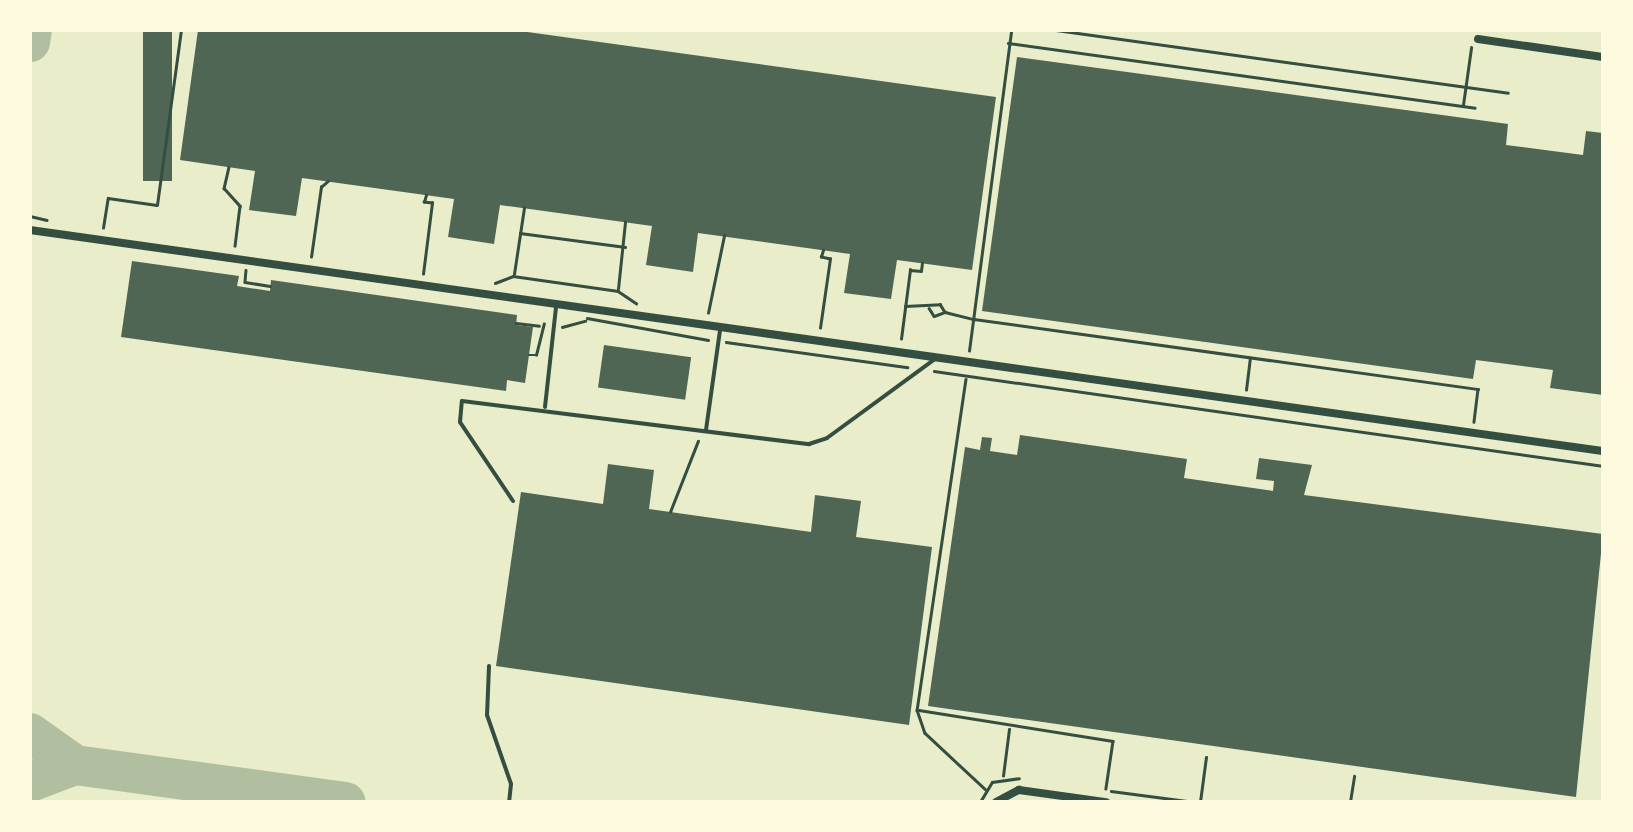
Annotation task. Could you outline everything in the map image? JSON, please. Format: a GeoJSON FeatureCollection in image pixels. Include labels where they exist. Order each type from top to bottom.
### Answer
{"type":"FeatureCollection","features":[{"type":"Feature","properties":{"kind":"street"},"geometry":{"type":"LineString","coordinates":[[1476,34],[1603,57]]}},
{"type":"Feature","properties":{"kind":"street"},"geometry":{"type":"LineString","coordinates":[[30,230],[588,312],[1603,452]]}},
{"type":"Feature","properties":{"kind":"street"},"geometry":{"type":"LineString","coordinates":[[996,802],[1018,790],[1106,802]]}},
{"type":"Feature","properties":{"kind":"lane"},"geometry":{"type":"LineString","coordinates":[[545,407],[556,307]]}},
{"type":"Feature","properties":{"kind":"lane"},"geometry":{"type":"LineString","coordinates":[[706,430],[720,330]]}},
{"type":"Feature","properties":{"kind":"lane"},"geometry":{"type":"LineString","coordinates":[[513,500],[460,422],[458,406],[468,398],[810,444],[827,438],[936,359]]}},
{"type":"Feature","properties":{"kind":"lane"},"geometry":{"type":"LineString","coordinates":[[489,666],[486,716],[511,784],[509,802]]}},
{"type":"Feature","properties":{"kind":"path"},"geometry":{"type":"LineString","coordinates":[[103,230],[108,198],[158,205],[181,30]]}},
{"type":"Feature","properties":{"kind":"path"},"geometry":{"type":"LineString","coordinates":[[985,789],[925,732],[917,710],[968,364],[1006,43],[1011,30]]}},
{"type":"Feature","properties":{"kind":"path"},"geometry":{"type":"LineString","coordinates":[[1056,30],[1508,93]]}},
{"type":"Feature","properties":{"kind":"path"},"geometry":{"type":"LineString","coordinates":[[1463,106],[1476,34]]}},
{"type":"Feature","properties":{"kind":"path"},"geometry":{"type":"LineString","coordinates":[[1006,43],[1474,108]]}},
{"type":"Feature","properties":{"kind":"path"},"geometry":{"type":"LineString","coordinates":[[229,167],[224,188],[240,206],[234,248]]}},
{"type":"Feature","properties":{"kind":"path"},"geometry":{"type":"LineString","coordinates":[[310,259],[320,188],[328,182]]}},
{"type":"Feature","properties":{"kind":"path"},"geometry":{"type":"LineString","coordinates":[[422,276],[432,203],[424,202],[426,195]]}},
{"type":"Feature","properties":{"kind":"path"},"geometry":{"type":"LineString","coordinates":[[514,276],[524,208]]}},
{"type":"Feature","properties":{"kind":"path"},"geometry":{"type":"LineString","coordinates":[[618,290],[625,222]]}},
{"type":"Feature","properties":{"kind":"path"},"geometry":{"type":"LineString","coordinates":[[520,232],[624,247]]}},
{"type":"Feature","properties":{"kind":"path"},"geometry":{"type":"LineString","coordinates":[[708,315],[724,236]]}},
{"type":"Feature","properties":{"kind":"path"},"geometry":{"type":"LineString","coordinates":[[820,330],[830,258],[822,257],[822,250]]}},
{"type":"Feature","properties":{"kind":"path"},"geometry":{"type":"LineString","coordinates":[[247,263],[245,282],[270,286]]}},
{"type":"Feature","properties":{"kind":"path"},"geometry":{"type":"LineString","coordinates":[[901,341],[910,270],[921,271],[922,264]]}},
{"type":"Feature","properties":{"kind":"path"},"geometry":{"type":"LineString","coordinates":[[490,285],[514,276],[618,290],[641,306]]}},
{"type":"Feature","properties":{"kind":"path"},"geometry":{"type":"LineString","coordinates":[[591,287],[586,322],[597,324],[1603,466]]}},
{"type":"Feature","properties":{"kind":"path"},"geometry":{"type":"LineString","coordinates":[[905,306],[940,304],[944,312]]}},
{"type":"Feature","properties":{"kind":"path"},"geometry":{"type":"LineString","coordinates":[[928,306],[934,316],[944,312],[1478,389],[1474,423],[1489,425]]}},
{"type":"Feature","properties":{"kind":"path"},"geometry":{"type":"LineString","coordinates":[[516,322],[540,326]]}},
{"type":"Feature","properties":{"kind":"path"},"geometry":{"type":"LineString","coordinates":[[1242,416],[1250,357]]}},
{"type":"Feature","properties":{"kind":"path"},"geometry":{"type":"LineString","coordinates":[[917,710],[1114,741],[1106,790]]}},
{"type":"Feature","properties":{"kind":"path"},"geometry":{"type":"LineString","coordinates":[[1002,777],[1009,728]]}},
{"type":"Feature","properties":{"kind":"path"},"geometry":{"type":"LineString","coordinates":[[1106,740],[1107,731]]}},
{"type":"Feature","properties":{"kind":"path"},"geometry":{"type":"LineString","coordinates":[[1200,802],[1206,757]]}},
{"type":"Feature","properties":{"kind":"path"},"geometry":{"type":"LineString","coordinates":[[1350,802],[1354,776]]}},
{"type":"Feature","properties":{"kind":"building"},"geometry":{"type":"Polygon","coordinates":[[[143,30],[172,30],[172,181],[143,181],[143,30]]]}},
{"type":"Feature","properties":{"kind":"building"},"geometry":{"type":"Polygon","coordinates":[[[198,30],[513,30],[996,97],[972,270],[897,260],[891,299],[844,293],[850,254],[698,233],[693,272],[646,265],[652,226],[500,205],[494,244],[448,237],[454,199],[302,178],[296,216],[249,210],[255,171],[180,160],[198,30]]]}},
{"type":"Feature","properties":{"kind":"building"},"geometry":{"type":"Polygon","coordinates":[[[1017,57],[1508,124],[1506,145],[1583,155],[1586,131],[1603,133],[1603,395],[1550,388],[1553,370],[1476,360],[1473,379],[982,311],[1017,57]]]}},
{"type":"Feature","properties":{"kind":"building"},"geometry":{"type":"Polygon","coordinates":[[[132,261],[239,276],[237,286],[270,291],[271,280],[517,315],[516,325],[533,327],[525,383],[507,380],[506,391],[121,337],[132,261]]]}},
{"type":"Feature","properties":{"kind":"building"},"geometry":{"type":"Polygon","coordinates":[[[604,345],[691,357],[685,400],[598,388],[604,345]]]}},
{"type":"Feature","properties":{"kind":"building"},"geometry":{"type":"Polygon","coordinates":[[[1020,435],[1187,459],[1184,478],[1273,491],[1274,481],[1256,479],[1259,458],[1312,465],[1304,495],[1603,534],[1576,797],[928,706],[965,447],[980,450],[982,437],[992,438],[990,451],[1017,455],[1020,435]]]}},
{"type":"Feature","properties":{"kind":"building"},"geometry":{"type":"Polygon","coordinates":[[[608,464],[654,470],[649,509],[811,532],[815,495],[861,501],[856,537],[932,547],[909,725],[496,666],[521,492],[603,504],[608,464]]]}},
{"type":"Feature","properties":{"kind":"taxiway"},"geometry":{"type":"LineString","coordinates":[[30,42],[32,30]]}},
{"type":"Feature","properties":{"kind":"taxiway"},"geometry":{"type":"LineString","coordinates":[[30,733],[75,765]]}},
{"type":"Feature","properties":{"kind":"taxiway"},"geometry":{"type":"LineString","coordinates":[[30,782],[75,765],[345,802]]}}]}
